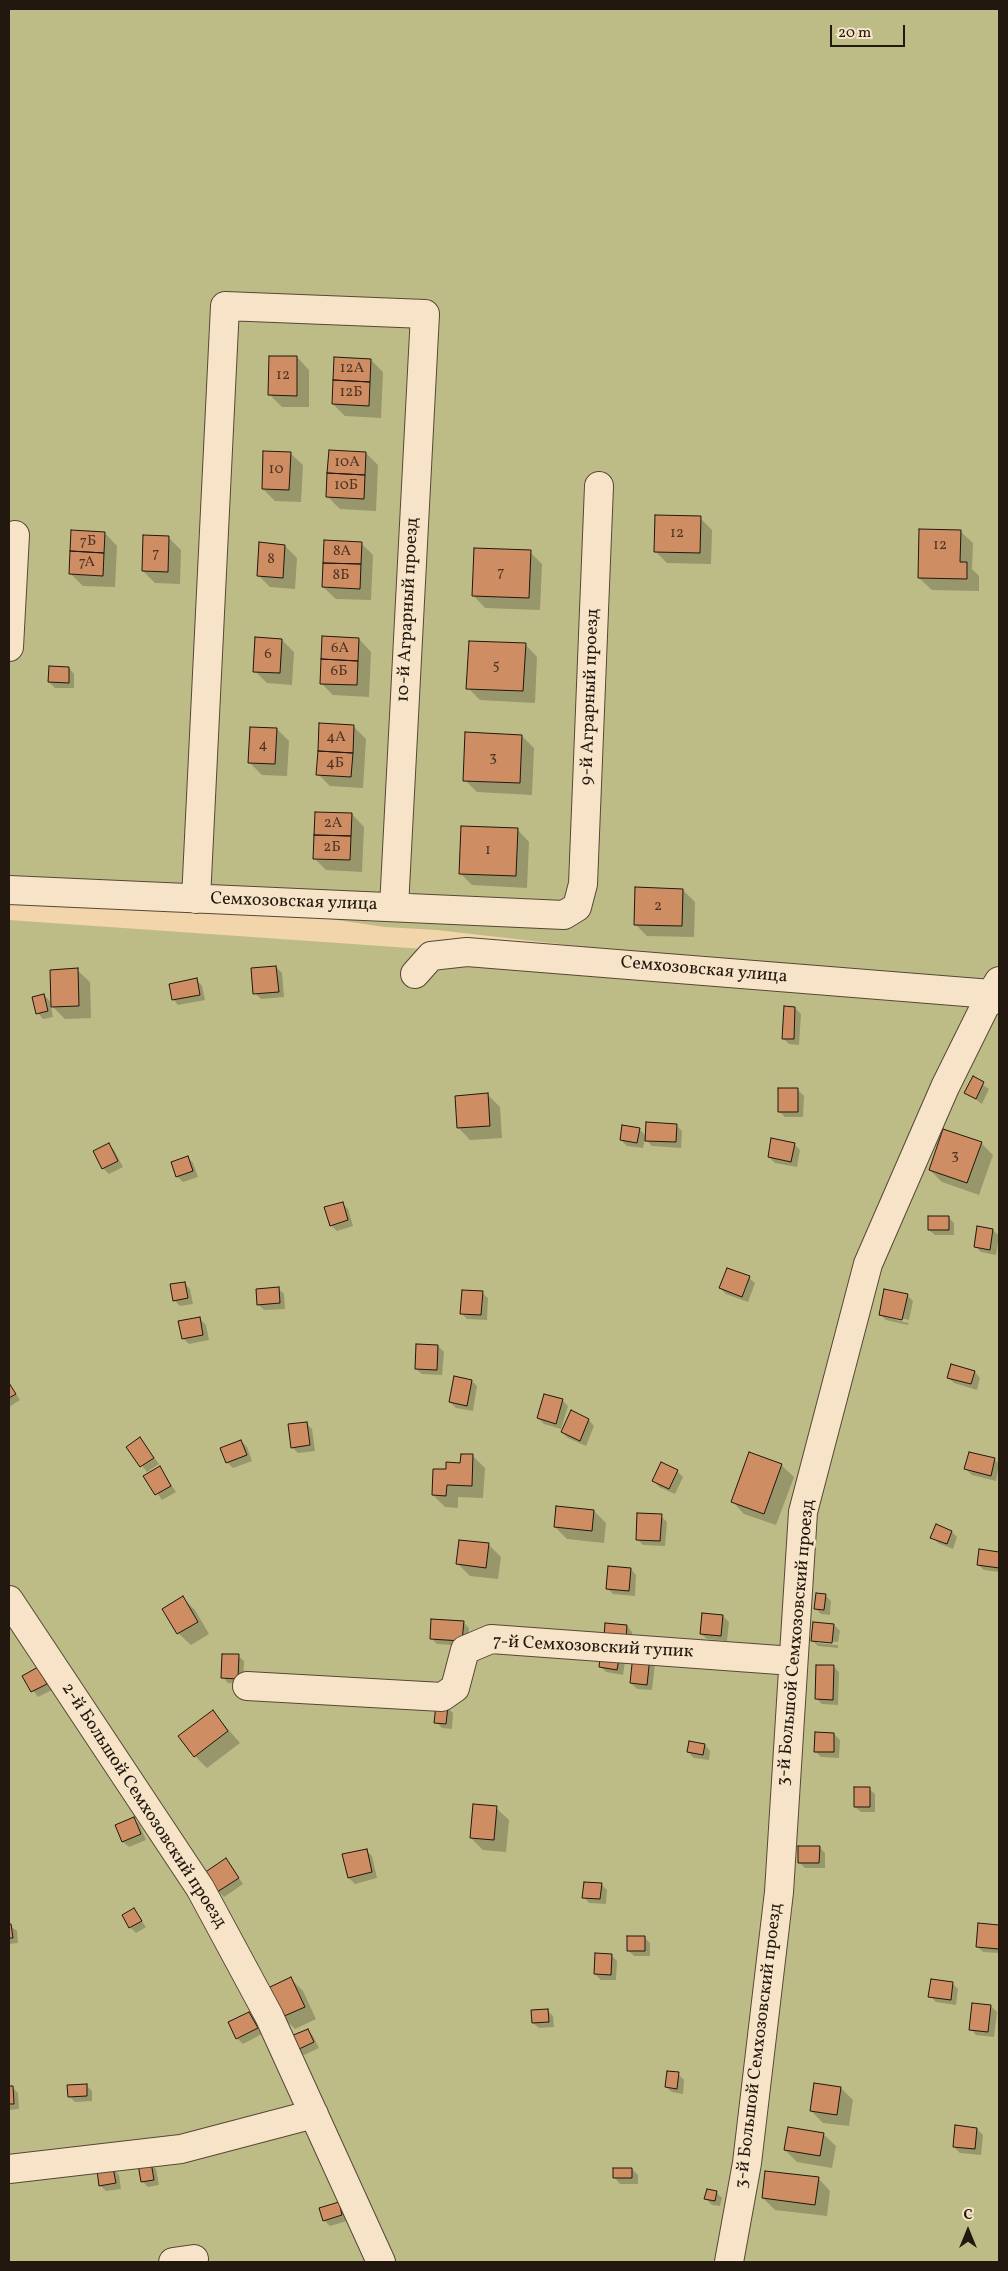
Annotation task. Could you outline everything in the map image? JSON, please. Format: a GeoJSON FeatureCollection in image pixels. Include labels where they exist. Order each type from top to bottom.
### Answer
{"type":"FeatureCollection","features":[{"type":"Feature","properties":{"kind":"street","name":"10-й Аграрный проезд"},"geometry":{"type":"LineString","coordinates":[[196,899],[225,306],[425,314],[394,907]]}},
{"type":"Feature","properties":{"kind":"street","name":"9-й Аграрный проезд"},"geometry":{"type":"LineString","coordinates":[[577,907],[583,884],[599,486]]}},
{"type":"Feature","properties":{"kind":"street"},"geometry":{"type":"LineString","coordinates":[[9,647],[15,535]]}},
{"type":"Feature","properties":{"kind":"street","name":"Семхозовская улица"},"geometry":{"type":"LineString","coordinates":[[9,890],[564,915],[577,907]]}},
{"type":"Feature","properties":{"kind":"street","name":"Семхозовская улица"},"geometry":{"type":"LineString","coordinates":[[415,974],[431,956],[468,952],[996,992]]}},
{"type":"Feature","properties":{"kind":"street","name":"3-й Большой Семхозовский проезд"},"geometry":{"type":"LineString","coordinates":[[729,2262],[747,2163],[775,1929],[803,1512],[868,1264],[945,1087],[996,992]]}},
{"type":"Feature","properties":{"kind":"street","name":"2-й Большой Семхозовский проезд"},"geometry":{"type":"LineString","coordinates":[[9,1600],[200,1888],[270,2016],[381,2262]]}},
{"type":"Feature","properties":{"kind":"street","name":"7-й Семхозовский тупик"},"geometry":{"type":"LineString","coordinates":[[247,1686],[442,1697],[455,1688],[465,1650],[491,1639],[793,1661]]}},
{"type":"Feature","properties":{"kind":"street"},"geometry":{"type":"LineString","coordinates":[[9,2169],[181,2149],[314,2114]]}},
{"type":"Feature","properties":{"kind":"shaded area"},"geometry":{"type":"Polygon","coordinates":[[[9,9],[999,9],[999,2262],[9,2262],[9,920],[467,952],[968,991],[437,930],[384,927],[196,899],[9,890],[9,9]]]}},
{"type":"Feature","properties":{"kind":"building"},"geometry":{"type":"Polygon","coordinates":[[[269,356],[297,356],[297,396],[268,395],[269,356]]]}},
{"type":"Feature","properties":{"kind":"building"},"geometry":{"type":"Polygon","coordinates":[[[334,357],[371,359],[370,382],[333,380],[334,357]]]}},
{"type":"Feature","properties":{"kind":"building"},"geometry":{"type":"Polygon","coordinates":[[[333,380],[370,382],[369,406],[332,404],[333,380]]]}},
{"type":"Feature","properties":{"kind":"building"},"geometry":{"type":"Polygon","coordinates":[[[329,450],[366,452],[365,475],[327,473],[329,450]]]}},
{"type":"Feature","properties":{"kind":"building"},"geometry":{"type":"Polygon","coordinates":[[[263,451],[291,452],[289,490],[262,489],[263,451]]]}},
{"type":"Feature","properties":{"kind":"building"},"geometry":{"type":"Polygon","coordinates":[[[327,473],[365,475],[364,499],[326,497],[327,473]]]}},
{"type":"Feature","properties":{"kind":"building"},"geometry":{"type":"Polygon","coordinates":[[[655,515],[701,516],[700,553],[654,552],[655,515]]]}},
{"type":"Feature","properties":{"kind":"building"},"geometry":{"type":"Polygon","coordinates":[[[919,529],[961,530],[960,562],[967,562],[967,579],[918,578],[919,529]]]}},
{"type":"Feature","properties":{"kind":"building"},"geometry":{"type":"Polygon","coordinates":[[[71,530],[105,532],[104,553],[70,551],[71,530]]]}},
{"type":"Feature","properties":{"kind":"building"},"geometry":{"type":"Polygon","coordinates":[[[143,535],[169,536],[168,572],[142,571],[143,535]]]}},
{"type":"Feature","properties":{"kind":"building"},"geometry":{"type":"Polygon","coordinates":[[[324,540],[362,542],[361,564],[323,563],[324,540]]]}},
{"type":"Feature","properties":{"kind":"building"},"geometry":{"type":"Polygon","coordinates":[[[259,542],[285,545],[283,578],[257,576],[259,542]]]}},
{"type":"Feature","properties":{"kind":"building"},"geometry":{"type":"Polygon","coordinates":[[[474,548],[531,550],[529,598],[472,596],[474,548]]]}},
{"type":"Feature","properties":{"kind":"building"},"geometry":{"type":"Polygon","coordinates":[[[70,551],[104,553],[103,576],[69,574],[70,551]]]}},
{"type":"Feature","properties":{"kind":"building"},"geometry":{"type":"Polygon","coordinates":[[[323,563],[361,564],[360,589],[322,587],[323,563]]]}},
{"type":"Feature","properties":{"kind":"building"},"geometry":{"type":"Polygon","coordinates":[[[322,636],[359,638],[358,661],[321,659],[322,636]]]}},
{"type":"Feature","properties":{"kind":"building"},"geometry":{"type":"Polygon","coordinates":[[[255,637],[282,639],[280,673],[253,672],[255,637]]]}},
{"type":"Feature","properties":{"kind":"building"},"geometry":{"type":"Polygon","coordinates":[[[469,641],[526,643],[523,691],[466,689],[469,641]]]}},
{"type":"Feature","properties":{"kind":"building"},"geometry":{"type":"Polygon","coordinates":[[[321,659],[358,661],[357,685],[320,684],[321,659]]]}},
{"type":"Feature","properties":{"kind":"building"},"geometry":{"type":"Polygon","coordinates":[[[49,666],[69,667],[69,683],[48,682],[49,666]]]}},
{"type":"Feature","properties":{"kind":"building"},"geometry":{"type":"Polygon","coordinates":[[[319,723],[354,725],[353,753],[318,751],[319,723]]]}},
{"type":"Feature","properties":{"kind":"building"},"geometry":{"type":"Polygon","coordinates":[[[250,727],[277,728],[275,764],[248,763],[250,727]]]}},
{"type":"Feature","properties":{"kind":"building"},"geometry":{"type":"Polygon","coordinates":[[[465,732],[522,735],[520,783],[463,781],[465,732]]]}},
{"type":"Feature","properties":{"kind":"building"},"geometry":{"type":"Polygon","coordinates":[[[318,751],[353,753],[351,777],[316,775],[318,751]]]}},
{"type":"Feature","properties":{"kind":"building"},"geometry":{"type":"Polygon","coordinates":[[[315,812],[352,813],[351,836],[314,835],[315,812]]]}},
{"type":"Feature","properties":{"kind":"building"},"geometry":{"type":"Polygon","coordinates":[[[461,826],[518,828],[516,876],[459,874],[461,826]]]}},
{"type":"Feature","properties":{"kind":"building"},"geometry":{"type":"Polygon","coordinates":[[[314,835],[351,836],[350,860],[313,859],[314,835]]]}},
{"type":"Feature","properties":{"kind":"building"},"geometry":{"type":"Polygon","coordinates":[[[635,887],[683,889],[682,926],[634,925],[635,887]]]}},
{"type":"Feature","properties":{"kind":"building"},"geometry":{"type":"Polygon","coordinates":[[[276,966],[279,992],[253,994],[251,968],[276,966]]]}},
{"type":"Feature","properties":{"kind":"building"},"geometry":{"type":"Polygon","coordinates":[[[78,968],[79,1006],[51,1007],[50,970],[78,968]]]}},
{"type":"Feature","properties":{"kind":"building"},"geometry":{"type":"Polygon","coordinates":[[[197,978],[200,995],[172,1000],[169,984],[197,978]]]}},
{"type":"Feature","properties":{"kind":"building"},"geometry":{"type":"Polygon","coordinates":[[[44,994],[48,1011],[36,1014],[32,997],[44,994]]]}},
{"type":"Feature","properties":{"kind":"building"},"geometry":{"type":"Polygon","coordinates":[[[784,1006],[795,1007],[794,1039],[782,1039],[784,1006]]]}},
{"type":"Feature","properties":{"kind":"building"},"geometry":{"type":"Polygon","coordinates":[[[973,1076],[984,1082],[976,1099],[964,1093],[973,1076]]]}},
{"type":"Feature","properties":{"kind":"building"},"geometry":{"type":"Polygon","coordinates":[[[778,1088],[798,1088],[798,1112],[778,1112],[778,1088]]]}},
{"type":"Feature","properties":{"kind":"building"},"geometry":{"type":"Polygon","coordinates":[[[488,1093],[490,1126],[457,1128],[455,1096],[488,1093]]]}},
{"type":"Feature","properties":{"kind":"building"},"geometry":{"type":"Polygon","coordinates":[[[646,1122],[677,1124],[676,1142],[645,1141],[646,1122]]]}},
{"type":"Feature","properties":{"kind":"building"},"geometry":{"type":"Polygon","coordinates":[[[622,1125],[640,1128],[637,1143],[620,1140],[622,1125]]]}},
{"type":"Feature","properties":{"kind":"building"},"geometry":{"type":"Polygon","coordinates":[[[943,1129],[982,1142],[967,1183],[929,1170],[943,1129]]]}},
{"type":"Feature","properties":{"kind":"building"},"geometry":{"type":"Polygon","coordinates":[[[771,1138],[795,1143],[791,1162],[768,1157],[771,1138]]]}},
{"type":"Feature","properties":{"kind":"building"},"geometry":{"type":"Polygon","coordinates":[[[109,1143],[118,1161],[102,1169],[93,1151],[109,1143]]]}},
{"type":"Feature","properties":{"kind":"building"},"geometry":{"type":"Polygon","coordinates":[[[188,1156],[193,1171],[176,1177],[171,1162],[188,1156]]]}},
{"type":"Feature","properties":{"kind":"building"},"geometry":{"type":"Polygon","coordinates":[[[343,1202],[348,1220],[330,1226],[324,1207],[343,1202]]]}},
{"type":"Feature","properties":{"kind":"building"},"geometry":{"type":"Polygon","coordinates":[[[928,1216],[949,1216],[949,1230],[928,1230],[928,1216]]]}},
{"type":"Feature","properties":{"kind":"building"},"geometry":{"type":"Polygon","coordinates":[[[977,1226],[993,1229],[990,1250],[974,1247],[977,1226]]]}},
{"type":"Feature","properties":{"kind":"building"},"geometry":{"type":"Polygon","coordinates":[[[727,1268],[750,1276],[742,1297],[719,1288],[727,1268]]]}},
{"type":"Feature","properties":{"kind":"building"},"geometry":{"type":"Polygon","coordinates":[[[185,1282],[188,1298],[173,1301],[170,1284],[185,1282]]]}},
{"type":"Feature","properties":{"kind":"building"},"geometry":{"type":"Polygon","coordinates":[[[279,1287],[280,1303],[257,1305],[256,1289],[279,1287]]]}},
{"type":"Feature","properties":{"kind":"building"},"geometry":{"type":"Polygon","coordinates":[[[884,1289],[908,1294],[902,1320],[879,1315],[884,1289]]]}},
{"type":"Feature","properties":{"kind":"building"},"geometry":{"type":"Polygon","coordinates":[[[462,1290],[483,1291],[481,1315],[460,1314],[462,1290]]]}},
{"type":"Feature","properties":{"kind":"building"},"geometry":{"type":"Polygon","coordinates":[[[200,1317],[203,1335],[182,1339],[178,1321],[200,1317]]]}},
{"type":"Feature","properties":{"kind":"building"},"geometry":{"type":"Polygon","coordinates":[[[416,1344],[438,1345],[437,1370],[415,1369],[416,1344]]]}},
{"type":"Feature","properties":{"kind":"building"},"geometry":{"type":"Polygon","coordinates":[[[951,1364],[975,1371],[971,1384],[947,1378],[951,1364]]]}},
{"type":"Feature","properties":{"kind":"building"},"geometry":{"type":"Polygon","coordinates":[[[454,1376],[472,1380],[467,1406],[449,1402],[454,1376]]]}},
{"type":"Feature","properties":{"kind":"building"},"geometry":{"type":"Polygon","coordinates":[[[9,1383],[16,1394],[9,1398],[9,1383]]]}},
{"type":"Feature","properties":{"kind":"building"},"geometry":{"type":"Polygon","coordinates":[[[544,1394],[563,1399],[556,1424],[537,1418],[544,1394]]]}},
{"type":"Feature","properties":{"kind":"building"},"geometry":{"type":"Polygon","coordinates":[[[571,1410],[589,1419],[580,1441],[561,1432],[571,1410]]]}},
{"type":"Feature","properties":{"kind":"building"},"geometry":{"type":"Polygon","coordinates":[[[307,1422],[310,1445],[291,1448],[288,1424],[307,1422]]]}},
{"type":"Feature","properties":{"kind":"building"},"geometry":{"type":"Polygon","coordinates":[[[140,1437],[154,1458],[140,1467],[126,1447],[140,1437]]]}},
{"type":"Feature","properties":{"kind":"building"},"geometry":{"type":"Polygon","coordinates":[[[241,1440],[247,1455],[226,1463],[220,1448],[241,1440]]]}},
{"type":"Feature","properties":{"kind":"building"},"geometry":{"type":"Polygon","coordinates":[[[749,1452],[782,1464],[764,1514],[731,1502],[749,1452]]]}},
{"type":"Feature","properties":{"kind":"building"},"geometry":{"type":"Polygon","coordinates":[[[969,1452],[995,1458],[991,1476],[964,1469],[969,1452]]]}},
{"type":"Feature","properties":{"kind":"building"},"geometry":{"type":"Polygon","coordinates":[[[461,1454],[473,1454],[472,1486],[447,1485],[446,1496],[432,1495],[433,1469],[446,1469],[446,1462],[460,1463],[461,1454]]]}},
{"type":"Feature","properties":{"kind":"building"},"geometry":{"type":"Polygon","coordinates":[[[661,1462],[678,1470],[669,1489],[652,1481],[661,1462]]]}},
{"type":"Feature","properties":{"kind":"building"},"geometry":{"type":"Polygon","coordinates":[[[160,1466],[171,1486],[155,1495],[143,1476],[160,1466]]]}},
{"type":"Feature","properties":{"kind":"building"},"geometry":{"type":"Polygon","coordinates":[[[556,1506],[594,1510],[592,1531],[554,1527],[556,1506]]]}},
{"type":"Feature","properties":{"kind":"building"},"geometry":{"type":"Polygon","coordinates":[[[637,1513],[662,1514],[660,1541],[636,1540],[637,1513]]]}},
{"type":"Feature","properties":{"kind":"building"},"geometry":{"type":"Polygon","coordinates":[[[936,1524],[952,1531],[947,1544],[930,1538],[936,1524]]]}},
{"type":"Feature","properties":{"kind":"building"},"geometry":{"type":"Polygon","coordinates":[[[459,1540],[489,1543],[486,1568],[456,1564],[459,1540]]]}},
{"type":"Feature","properties":{"kind":"building"},"geometry":{"type":"Polygon","coordinates":[[[979,1549],[999,1552],[999,1568],[977,1565],[979,1549]]]}},
{"type":"Feature","properties":{"kind":"building"},"geometry":{"type":"Polygon","coordinates":[[[608,1566],[631,1568],[629,1591],[606,1589],[608,1566]]]}},
{"type":"Feature","properties":{"kind":"building"},"geometry":{"type":"Polygon","coordinates":[[[816,1593],[826,1594],[824,1610],[814,1609],[816,1593]]]}},
{"type":"Feature","properties":{"kind":"building"},"geometry":{"type":"Polygon","coordinates":[[[183,1596],[198,1622],[177,1634],[162,1609],[183,1596]]]}},
{"type":"Feature","properties":{"kind":"building"},"geometry":{"type":"Polygon","coordinates":[[[702,1613],[723,1615],[721,1636],[700,1634],[702,1613]]]}},
{"type":"Feature","properties":{"kind":"building"},"geometry":{"type":"Polygon","coordinates":[[[431,1619],[464,1621],[462,1641],[430,1639],[431,1619]]]}},
{"type":"Feature","properties":{"kind":"building"},"geometry":{"type":"Polygon","coordinates":[[[813,1622],[834,1624],[832,1643],[811,1641],[813,1622]]]}},
{"type":"Feature","properties":{"kind":"building"},"geometry":{"type":"Polygon","coordinates":[[[605,1623],[627,1625],[626,1639],[604,1638],[605,1623]]]}},
{"type":"Feature","properties":{"kind":"building"},"geometry":{"type":"Polygon","coordinates":[[[601,1651],[620,1654],[617,1670],[599,1667],[601,1651]]]}},
{"type":"Feature","properties":{"kind":"building"},"geometry":{"type":"Polygon","coordinates":[[[222,1654],[239,1654],[238,1679],[221,1678],[222,1654]]]}},
{"type":"Feature","properties":{"kind":"building"},"geometry":{"type":"Polygon","coordinates":[[[633,1655],[650,1657],[647,1685],[630,1683],[633,1655]]]}},
{"type":"Feature","properties":{"kind":"building"},"geometry":{"type":"Polygon","coordinates":[[[816,1665],[834,1665],[833,1700],[815,1699],[816,1665]]]}},
{"type":"Feature","properties":{"kind":"building"},"geometry":{"type":"Polygon","coordinates":[[[38,1667],[47,1684],[31,1692],[22,1676],[38,1667]]]}},
{"type":"Feature","properties":{"kind":"building"},"geometry":{"type":"Polygon","coordinates":[[[436,1705],[448,1706],[446,1724],[434,1723],[436,1705]]]}},
{"type":"Feature","properties":{"kind":"building"},"geometry":{"type":"Polygon","coordinates":[[[213,1710],[228,1731],[194,1757],[178,1736],[213,1710]]]}},
{"type":"Feature","properties":{"kind":"building"},"geometry":{"type":"Polygon","coordinates":[[[815,1732],[834,1733],[834,1752],[814,1752],[815,1732]]]}},
{"type":"Feature","properties":{"kind":"building"},"geometry":{"type":"Polygon","coordinates":[[[689,1741],[705,1744],[703,1755],[687,1752],[689,1741]]]}},
{"type":"Feature","properties":{"kind":"building"},"geometry":{"type":"Polygon","coordinates":[[[854,1787],[870,1787],[870,1807],[854,1807],[854,1787]]]}},
{"type":"Feature","properties":{"kind":"building"},"geometry":{"type":"Polygon","coordinates":[[[473,1804],[497,1806],[494,1840],[470,1838],[473,1804]]]}},
{"type":"Feature","properties":{"kind":"building"},"geometry":{"type":"Polygon","coordinates":[[[134,1817],[141,1834],[122,1842],[115,1825],[134,1817]]]}},
{"type":"Feature","properties":{"kind":"building"},"geometry":{"type":"Polygon","coordinates":[[[798,1846],[820,1846],[819,1863],[798,1863],[798,1846]]]}},
{"type":"Feature","properties":{"kind":"building"},"geometry":{"type":"Polygon","coordinates":[[[367,1849],[372,1872],[348,1878],[342,1854],[367,1849]]]}},
{"type":"Feature","properties":{"kind":"building"},"geometry":{"type":"Polygon","coordinates":[[[226,1858],[239,1878],[217,1892],[204,1873],[226,1858]]]}},
{"type":"Feature","properties":{"kind":"building"},"geometry":{"type":"Polygon","coordinates":[[[584,1882],[602,1883],[600,1899],[582,1898],[584,1882]]]}},
{"type":"Feature","properties":{"kind":"building"},"geometry":{"type":"Polygon","coordinates":[[[134,1908],[142,1921],[129,1928],[122,1915],[134,1908]]]}},
{"type":"Feature","properties":{"kind":"building"},"geometry":{"type":"Polygon","coordinates":[[[978,1923],[999,1925],[999,1949],[976,1947],[978,1923]]]}},
{"type":"Feature","properties":{"kind":"building"},"geometry":{"type":"Polygon","coordinates":[[[9,1924],[11,1924],[13,1938],[9,1938],[9,1924]]]}},
{"type":"Feature","properties":{"kind":"building"},"geometry":{"type":"Polygon","coordinates":[[[627,1936],[645,1936],[645,1951],[627,1951],[627,1936]]]}},
{"type":"Feature","properties":{"kind":"building"},"geometry":{"type":"Polygon","coordinates":[[[595,1953],[612,1954],[611,1975],[594,1974],[595,1953]]]}},
{"type":"Feature","properties":{"kind":"building"},"geometry":{"type":"Polygon","coordinates":[[[291,1977],[305,2007],[282,2017],[268,1988],[291,1977]]]}},
{"type":"Feature","properties":{"kind":"building"},"geometry":{"type":"Polygon","coordinates":[[[931,1979],[953,1982],[951,2000],[928,1997],[931,1979]]]}},
{"type":"Feature","properties":{"kind":"building"},"geometry":{"type":"Polygon","coordinates":[[[972,2003],[991,2005],[988,2032],[969,2030],[972,2003]]]}},
{"type":"Feature","properties":{"kind":"building"},"geometry":{"type":"Polygon","coordinates":[[[548,2009],[549,2022],[532,2023],[531,2010],[548,2009]]]}},
{"type":"Feature","properties":{"kind":"building"},"geometry":{"type":"Polygon","coordinates":[[[249,2012],[258,2028],[236,2039],[228,2022],[249,2012]]]}},
{"type":"Feature","properties":{"kind":"building"},"geometry":{"type":"Polygon","coordinates":[[[308,2029],[314,2042],[297,2050],[291,2036],[308,2029]]]}},
{"type":"Feature","properties":{"kind":"building"},"geometry":{"type":"Polygon","coordinates":[[[667,2071],[679,2072],[677,2089],[665,2087],[667,2071]]]}},
{"type":"Feature","properties":{"kind":"building"},"geometry":{"type":"Polygon","coordinates":[[[814,2083],[841,2087],[837,2115],[810,2111],[814,2083]]]}},
{"type":"Feature","properties":{"kind":"building"},"geometry":{"type":"Polygon","coordinates":[[[87,2084],[87,2096],[68,2097],[67,2085],[87,2084]]]}},
{"type":"Feature","properties":{"kind":"building"},"geometry":{"type":"Polygon","coordinates":[[[9,2086],[13,2086],[14,2104],[9,2104],[9,2086]]]}},
{"type":"Feature","properties":{"kind":"building"},"geometry":{"type":"Polygon","coordinates":[[[955,2125],[977,2128],[975,2149],[953,2147],[955,2125]]]}},
{"type":"Feature","properties":{"kind":"building"},"geometry":{"type":"Polygon","coordinates":[[[788,2127],[824,2133],[820,2156],[784,2150],[788,2127]]]}},
{"type":"Feature","properties":{"kind":"building"},"geometry":{"type":"Polygon","coordinates":[[[151,2162],[154,2180],[141,2182],[138,2164],[151,2162]]]}},
{"type":"Feature","properties":{"kind":"building"},"geometry":{"type":"Polygon","coordinates":[[[113,2168],[116,2183],[99,2186],[97,2170],[113,2168]]]}},
{"type":"Feature","properties":{"kind":"building"},"geometry":{"type":"Polygon","coordinates":[[[613,2168],[632,2168],[632,2178],[613,2178],[613,2168]]]}},
{"type":"Feature","properties":{"kind":"building"},"geometry":{"type":"Polygon","coordinates":[[[765,2171],[819,2177],[815,2205],[762,2198],[765,2171]]]}},
{"type":"Feature","properties":{"kind":"building"},"geometry":{"type":"Polygon","coordinates":[[[707,2189],[717,2191],[715,2201],[704,2199],[707,2189]]]}},
{"type":"Feature","properties":{"kind":"building"},"geometry":{"type":"Polygon","coordinates":[[[339,2202],[342,2215],[323,2221],[319,2208],[339,2202]]]}}]}
